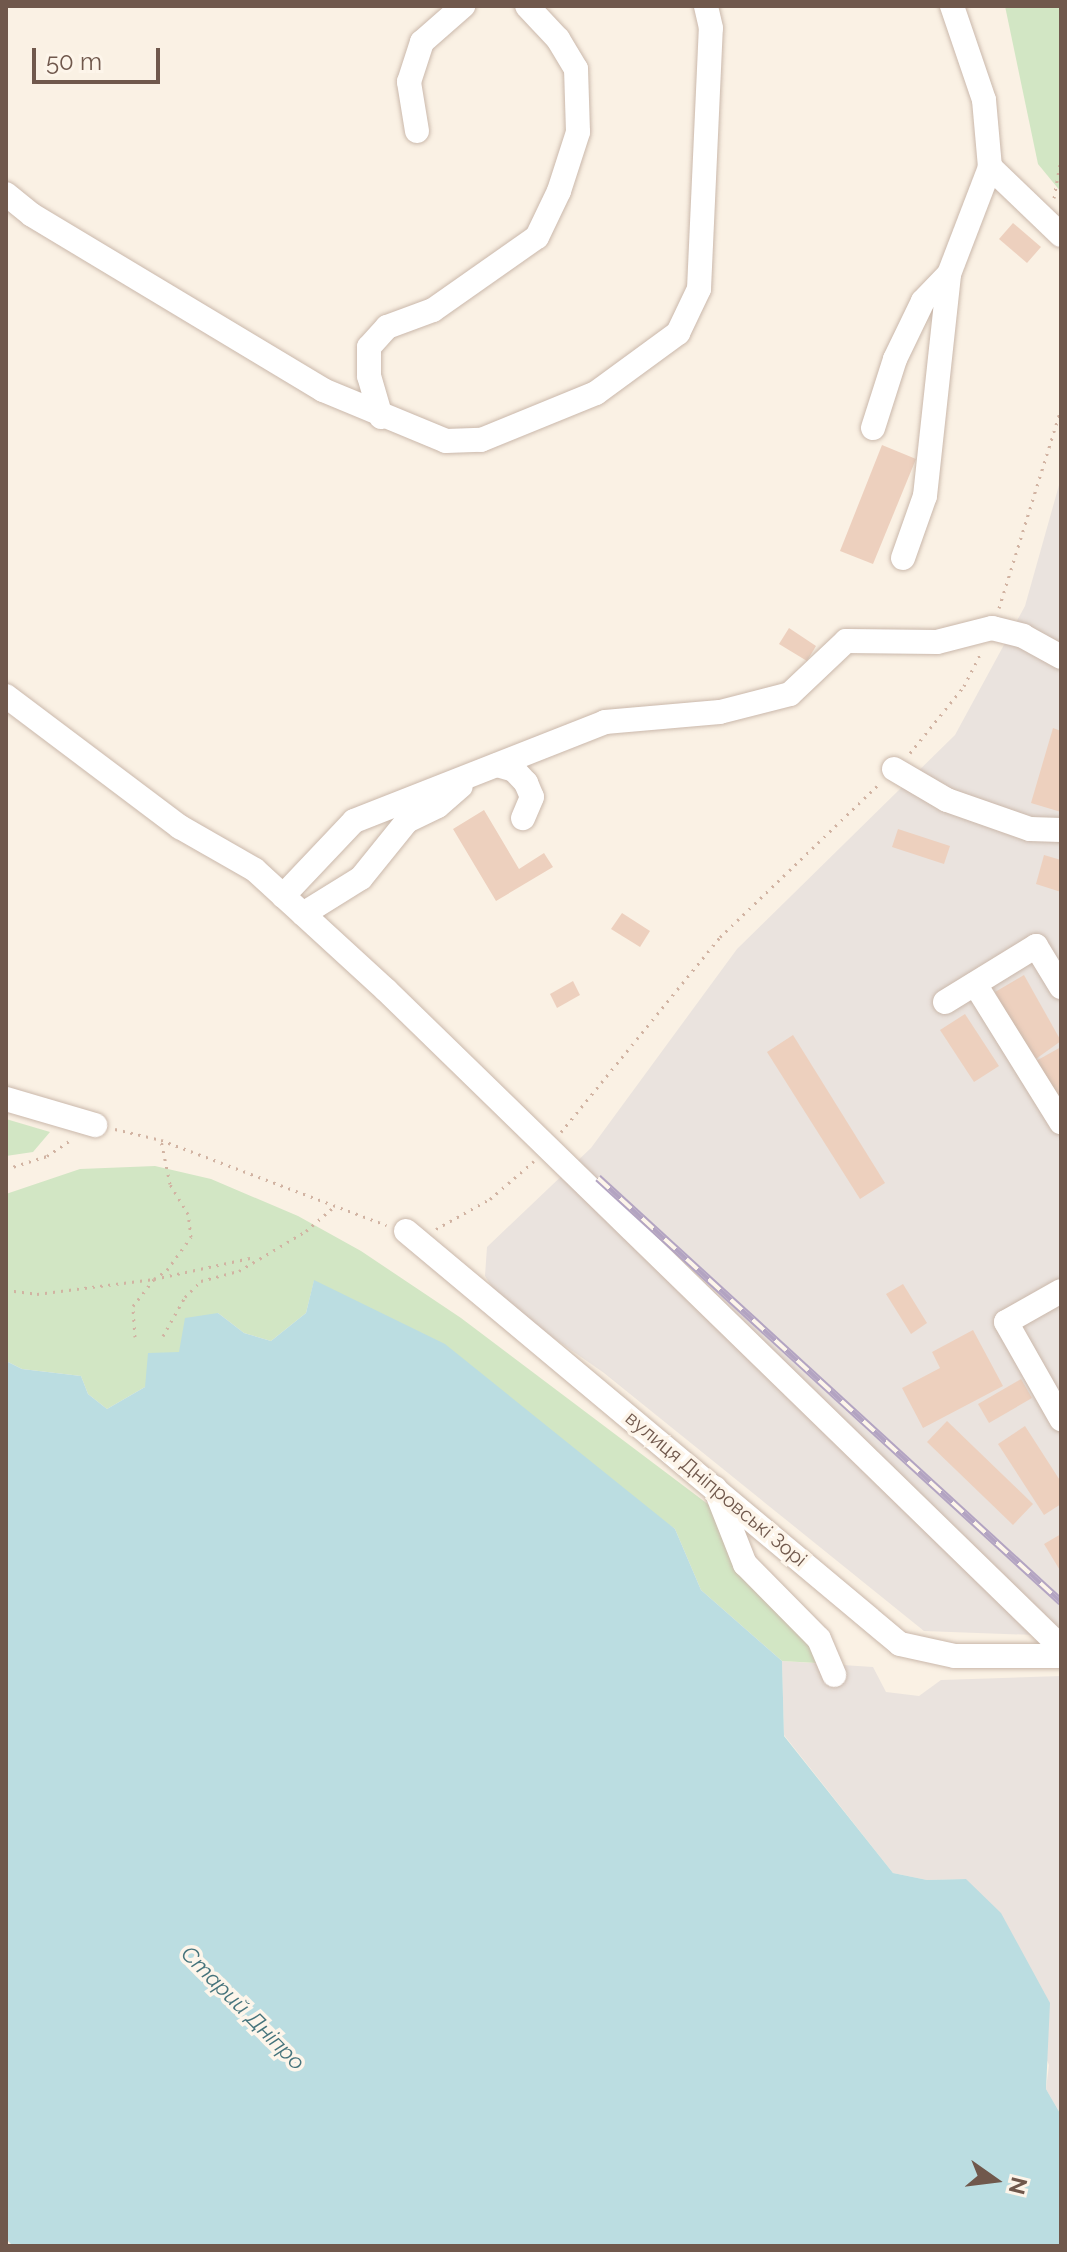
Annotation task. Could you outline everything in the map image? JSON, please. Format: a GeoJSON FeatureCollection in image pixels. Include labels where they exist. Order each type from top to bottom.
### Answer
{"type":"FeatureCollection","features":[{"type":"Feature","properties":{"kind":"street"},"geometry":{"type":"LineString","coordinates":[[417,131],[409,82],[422,42],[463,6]]}},
{"type":"Feature","properties":{"kind":"street"},"geometry":{"type":"LineString","coordinates":[[381,417],[369,376],[369,347],[387,327],[433,310],[537,237],[559,191],[578,132],[576,69],[558,39],[527,6]]}},
{"type":"Feature","properties":{"kind":"street"},"geometry":{"type":"LineString","coordinates":[[6,194],[32,215],[323,390],[381,417],[446,441],[481,440],[596,393],[678,333],[699,289],[711,28],[706,6]]}},
{"type":"Feature","properties":{"kind":"street"},"geometry":{"type":"LineString","coordinates":[[903,558],[925,496],[949,274],[990,167],[984,100],[952,6]]}},
{"type":"Feature","properties":{"kind":"street"},"geometry":{"type":"LineString","coordinates":[[990,167],[1056,230]]}},
{"type":"Feature","properties":{"kind":"street"},"geometry":{"type":"LineString","coordinates":[[873,428],[895,359],[917,313],[949,274]]}},
{"type":"Feature","properties":{"kind":"street"},"geometry":{"type":"LineString","coordinates":[[283,896],[354,821],[605,722],[720,712],[790,694],[846,641],[937,642],[992,628],[1023,636],[1061,657]]}},
{"type":"Feature","properties":{"kind":"street"},"geometry":{"type":"LineString","coordinates":[[6,696],[180,827],[255,870],[1061,1647]]}},
{"type":"Feature","properties":{"kind":"street"},"geometry":{"type":"LineString","coordinates":[[303,914],[361,878],[407,821],[438,806],[486,769],[514,770],[526,783],[532,797],[523,818]]}},
{"type":"Feature","properties":{"kind":"street"},"geometry":{"type":"LineString","coordinates":[[894,769],[947,800],[1030,829],[1061,830]]}},
{"type":"Feature","properties":{"kind":"street"},"geometry":{"type":"LineString","coordinates":[[945,1002],[1036,946],[1061,987]]}},
{"type":"Feature","properties":{"kind":"street"},"geometry":{"type":"LineString","coordinates":[[975,984],[1061,1122]]}},
{"type":"Feature","properties":{"kind":"street"},"geometry":{"type":"LineString","coordinates":[[6,1099],[95,1125]]}},
{"type":"Feature","properties":{"kind":"street","name":"вулиця Дніпровські Зорі"},"geometry":{"type":"LineString","coordinates":[[406,1231],[912,1650],[955,1656],[1061,1656]]}},
{"type":"Feature","properties":{"kind":"street"},"geometry":{"type":"LineString","coordinates":[[1061,1291],[1006,1322],[1061,1419]]}},
{"type":"Feature","properties":{"kind":"street"},"geometry":{"type":"LineString","coordinates":[[715,1488],[745,1564],[819,1639],[834,1675]]}},
{"type":"Feature","properties":{"kind":"path"},"geometry":{"type":"LineString","coordinates":[[1056,230],[1061,159]]}},
{"type":"Feature","properties":{"kind":"path"},"geometry":{"type":"LineString","coordinates":[[6,1169],[47,1156],[95,1125],[161,1140],[332,1208],[417,1234],[441,1228],[490,1199],[546,1150],[720,937],[924,740],[964,686],[992,628],[1061,409]]}},
{"type":"Feature","properties":{"kind":"path"},"geometry":{"type":"LineString","coordinates":[[135,1337],[133,1306],[191,1237],[188,1214],[170,1184],[161,1140]]}},
{"type":"Feature","properties":{"kind":"path"},"geometry":{"type":"LineString","coordinates":[[163,1336],[185,1297],[201,1281],[239,1271],[255,1257],[306,1231],[332,1208]]}},
{"type":"Feature","properties":{"kind":"path"},"geometry":{"type":"LineString","coordinates":[[6,1292],[13,1294],[154,1279],[255,1257]]}},
{"type":"Feature","properties":{"kind":"shaded area"},"geometry":{"type":"Polygon","coordinates":[[[1061,478],[1061,1636],[924,1631],[604,1373],[501,1301],[485,1276],[487,1247],[591,1148],[737,949],[955,735],[1025,606],[1061,478]]]}},
{"type":"Feature","properties":{"kind":"shaded area"},"geometry":{"type":"Polygon","coordinates":[[[782,1661],[873,1667],[886,1692],[919,1696],[941,1680],[1061,1676],[1061,2115],[1046,2089],[1049,2065],[966,1879],[927,1880],[893,1873],[784,1735],[782,1661]]]}},
{"type":"Feature","properties":{"kind":"green space"},"geometry":{"type":"Polygon","coordinates":[[[1005,6],[1061,6],[1061,192],[1038,164],[1005,6]]]}},
{"type":"Feature","properties":{"kind":"green space"},"geometry":{"type":"Polygon","coordinates":[[[6,1119],[50,1132],[33,1152],[6,1156],[6,1119]]]}},
{"type":"Feature","properties":{"kind":"green space"},"geometry":{"type":"Polygon","coordinates":[[[155,1166],[211,1179],[298,1216],[361,1251],[461,1318],[717,1511],[811,1644],[817,1663],[782,1661],[701,1590],[675,1529],[314,1281],[306,1313],[271,1341],[244,1333],[218,1313],[145,1387],[107,1409],[88,1394],[81,1376],[22,1369],[6,1361],[6,1194],[80,1169],[155,1166]]]}},
{"type":"Feature","properties":{"kind":"water","name":"Старий Дніпро"},"geometry":{"type":"Polygon","coordinates":[[[314,1280],[445,1344],[675,1529],[701,1590],[782,1661],[784,1736],[893,1873],[927,1880],[966,1879],[1001,1913],[1050,2003],[1046,2089],[1061,2115],[1061,2246],[13,2246],[6,2239],[6,1361],[22,1369],[81,1376],[88,1394],[107,1409],[145,1387],[148,1353],[179,1352],[185,1318],[218,1313],[244,1333],[271,1341],[306,1313],[314,1280]]]}},
{"type":"Feature","properties":{"kind":"building"},"geometry":{"type":"Polygon","coordinates":[[[1013,223],[1041,247],[1027,263],[999,239],[1013,223]]]}},
{"type":"Feature","properties":{"kind":"building"},"geometry":{"type":"Polygon","coordinates":[[[882,445],[916,459],[873,564],[840,551],[882,445]]]}},
{"type":"Feature","properties":{"kind":"building"},"geometry":{"type":"Polygon","coordinates":[[[789,628],[816,646],[807,661],[779,644],[789,628]]]}},
{"type":"Feature","properties":{"kind":"building"},"geometry":{"type":"Polygon","coordinates":[[[1053,728],[1061,731],[1061,812],[1031,803],[1053,728]]]}},
{"type":"Feature","properties":{"kind":"building"},"geometry":{"type":"Polygon","coordinates":[[[484,810],[519,869],[544,853],[553,867],[496,901],[453,829],[484,810]]]}},
{"type":"Feature","properties":{"kind":"building"},"geometry":{"type":"Polygon","coordinates":[[[898,829],[950,846],[944,864],[892,847],[898,829]]]}},
{"type":"Feature","properties":{"kind":"building"},"geometry":{"type":"Polygon","coordinates":[[[1044,855],[1061,860],[1061,892],[1036,884],[1044,855]]]}},
{"type":"Feature","properties":{"kind":"building"},"geometry":{"type":"Polygon","coordinates":[[[622,913],[650,931],[640,947],[611,929],[622,913]]]}},
{"type":"Feature","properties":{"kind":"building"},"geometry":{"type":"Polygon","coordinates":[[[1024,975],[1061,1041],[1033,1061],[995,992],[1024,975]]]}},
{"type":"Feature","properties":{"kind":"building"},"geometry":{"type":"Polygon","coordinates":[[[573,981],[580,995],[557,1008],[550,994],[573,981]]]}},
{"type":"Feature","properties":{"kind":"building"},"geometry":{"type":"Polygon","coordinates":[[[965,1014],[999,1066],[974,1082],[940,1030],[965,1014]]]}},
{"type":"Feature","properties":{"kind":"building"},"geometry":{"type":"Polygon","coordinates":[[[793,1035],[885,1183],[860,1199],[767,1052],[793,1035]]]}},
{"type":"Feature","properties":{"kind":"building"},"geometry":{"type":"Polygon","coordinates":[[[1061,1047],[1061,1106],[1036,1061],[1061,1047]]]}},
{"type":"Feature","properties":{"kind":"building"},"geometry":{"type":"Polygon","coordinates":[[[903,1284],[927,1323],[911,1334],[886,1294],[903,1284]]]}},
{"type":"Feature","properties":{"kind":"building"},"geometry":{"type":"Polygon","coordinates":[[[973,1330],[1003,1386],[923,1428],[902,1388],[940,1368],[932,1352],[973,1330]]]}},
{"type":"Feature","properties":{"kind":"building"},"geometry":{"type":"Polygon","coordinates":[[[1021,1379],[1032,1398],[989,1423],[978,1404],[1021,1379]]]}},
{"type":"Feature","properties":{"kind":"building"},"geometry":{"type":"Polygon","coordinates":[[[947,1421],[1033,1504],[1013,1525],[927,1442],[947,1421]]]}},
{"type":"Feature","properties":{"kind":"building"},"geometry":{"type":"Polygon","coordinates":[[[1025,1426],[1061,1482],[1061,1504],[1044,1515],[998,1444],[1025,1426]]]}},
{"type":"Feature","properties":{"kind":"building"},"geometry":{"type":"Polygon","coordinates":[[[1061,1534],[1061,1572],[1044,1544],[1061,1534]]]}},
{"type":"Feature","properties":{"kind":"railway"},"geometry":{"type":"LineString","coordinates":[[598,1178],[1061,1602]]}}]}
